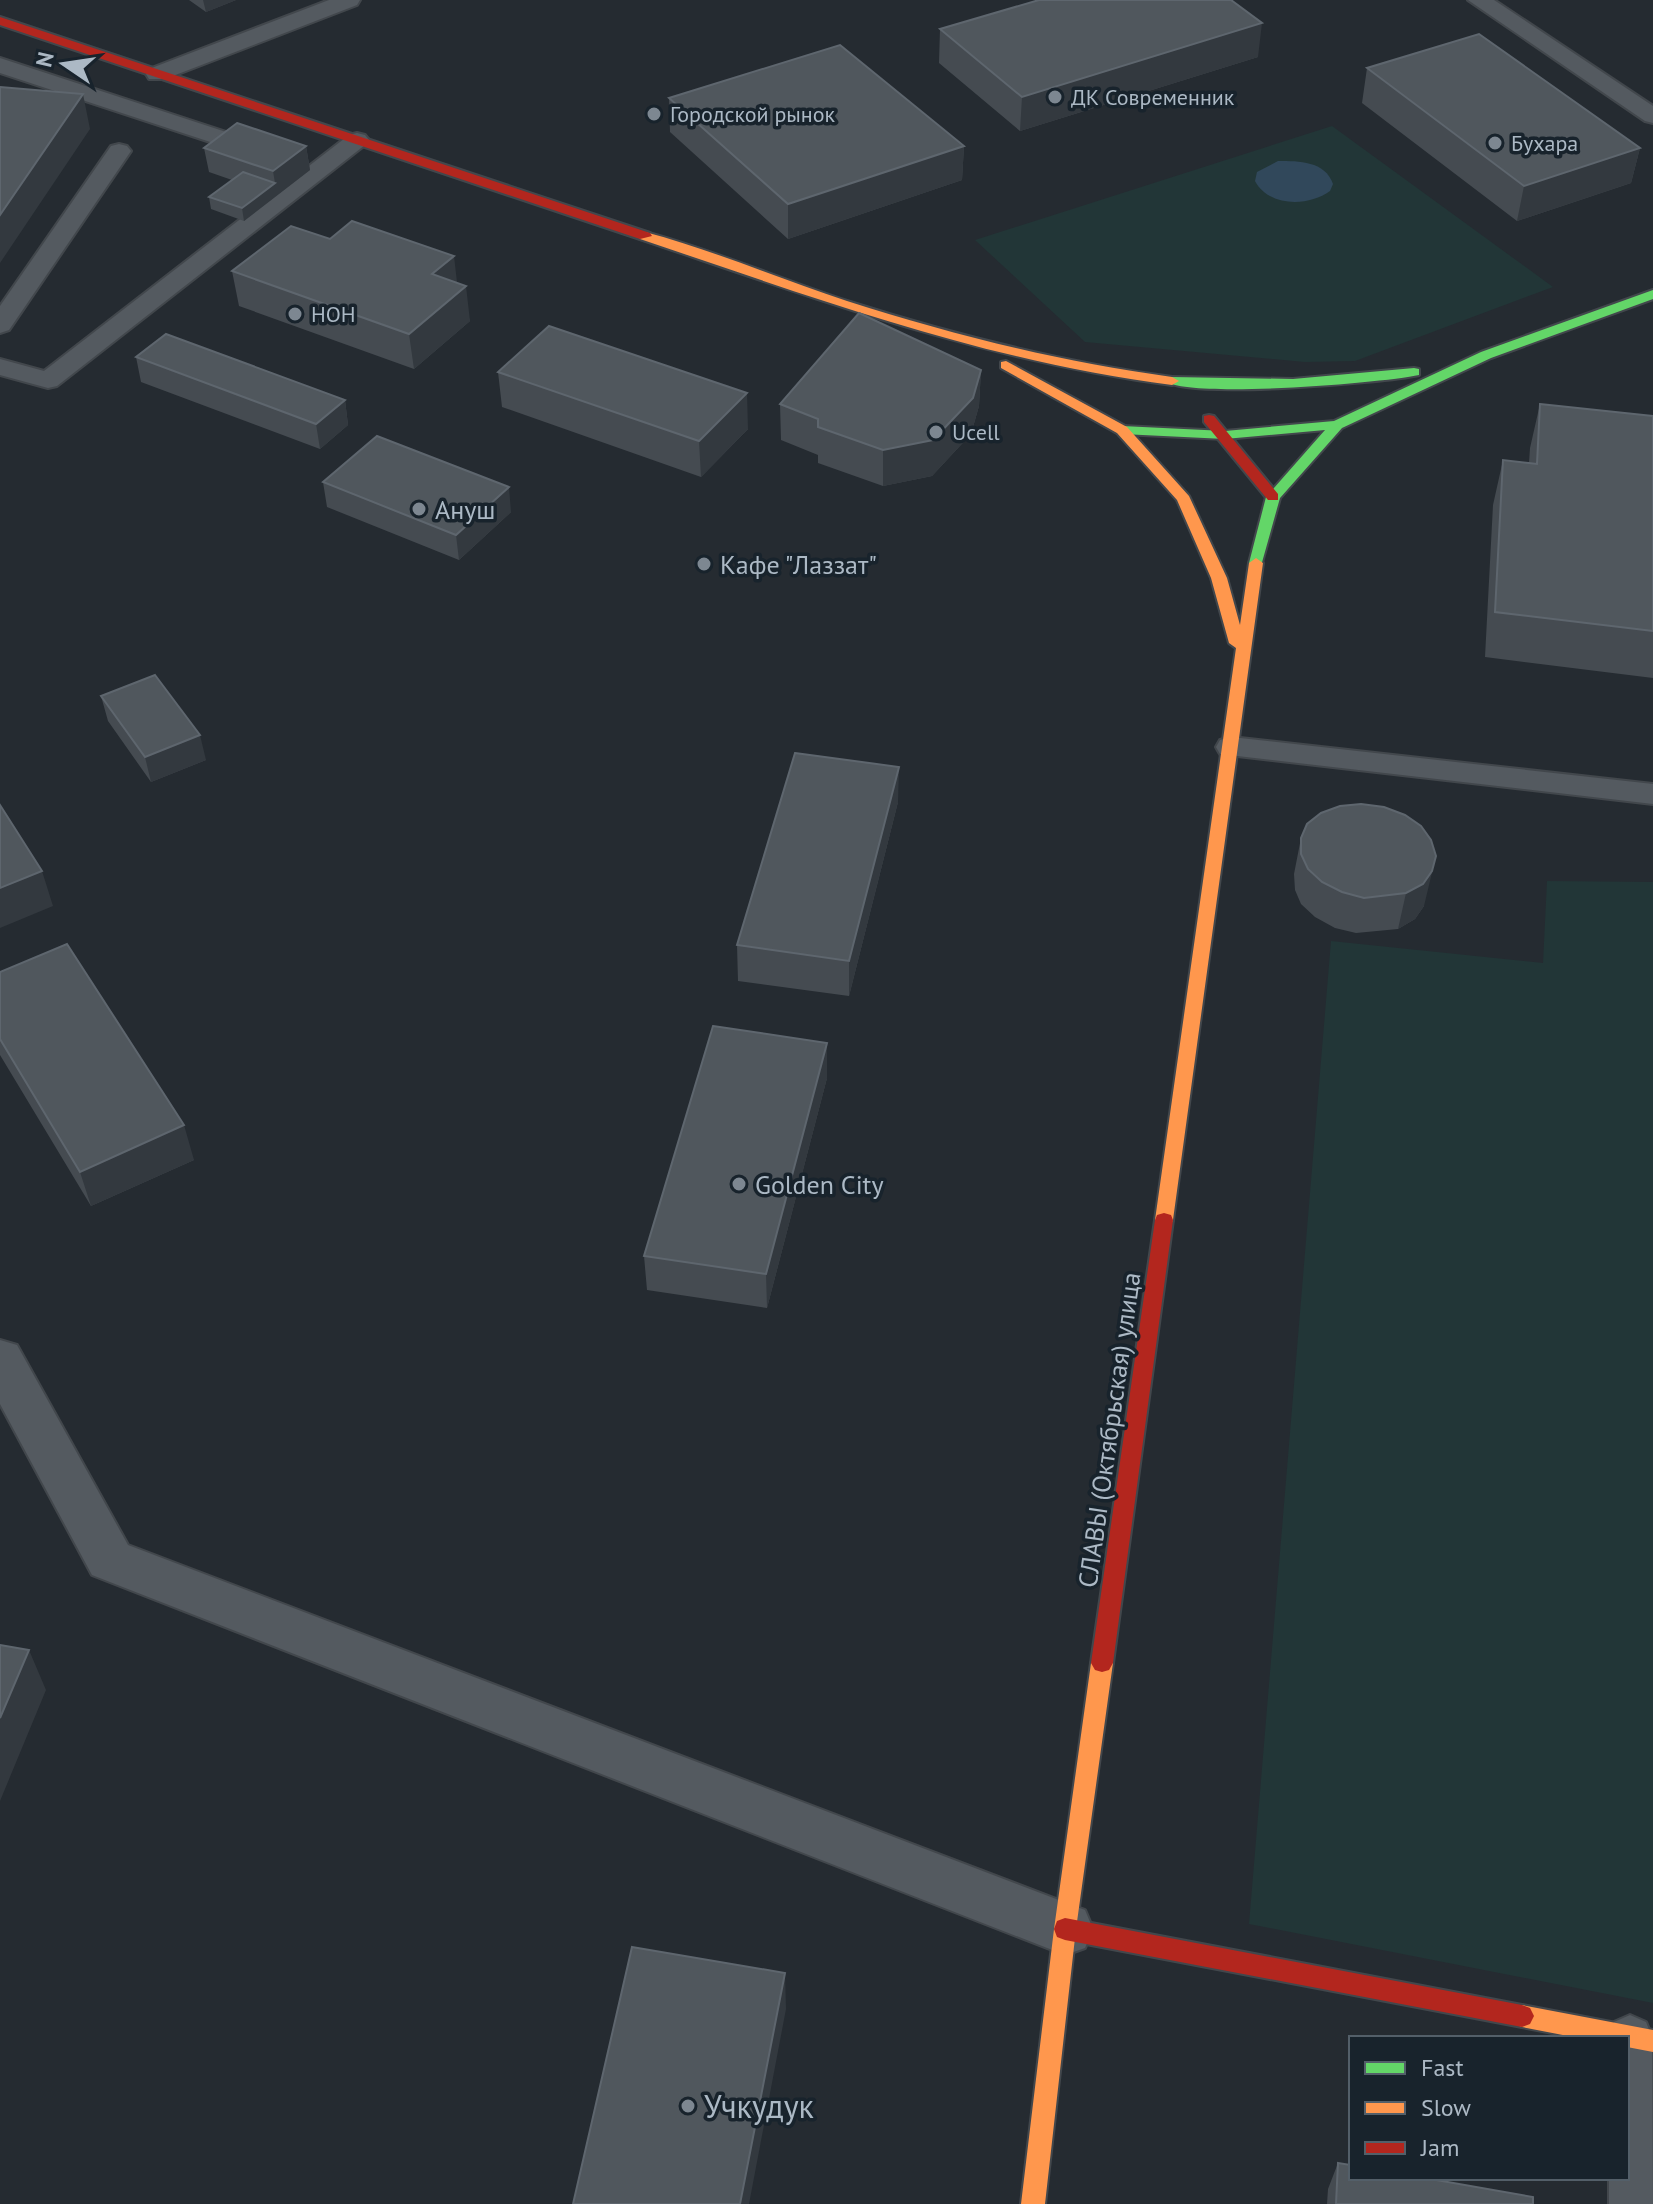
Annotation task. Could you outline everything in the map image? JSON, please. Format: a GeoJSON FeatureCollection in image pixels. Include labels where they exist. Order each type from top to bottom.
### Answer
{"type":"FeatureCollection","features":[{"type":"Feature","properties":{"kind":"main road"},"geometry":{"type":"LineString","coordinates":[[0,21],[969,344],[1128,376],[1278,385],[1361,380],[1472,361]]}},
{"type":"Feature","properties":{"kind":"main road"},"geometry":{"type":"LineString","coordinates":[[1122,430],[1221,441],[1337,425],[1472,361],[1653,294]]}},
{"type":"Feature","properties":{"kind":"main road"},"geometry":{"type":"LineString","coordinates":[[969,344],[1122,430],[1188,493],[1219,578],[1242,664]]}},
{"type":"Feature","properties":{"kind":"main road"},"geometry":{"type":"LineString","coordinates":[[1169,380],[1273,497],[1337,425]]}},
{"type":"Feature","properties":{"kind":"main road"},"geometry":{"type":"LineString","coordinates":[[1221,441],[1278,385]]}},
{"type":"Feature","properties":{"kind":"main road","name":"СЛАВЫ (Октябрьская) улица"},"geometry":{"type":"LineString","coordinates":[[1033,2204],[1065,1929],[1253,577],[1273,497]]}},
{"type":"Feature","properties":{"kind":"main road"},"geometry":{"type":"LineString","coordinates":[[1065,1929],[1625,2036]]}},
{"type":"Feature","properties":{"kind":"street"},"geometry":{"type":"LineString","coordinates":[[0,1359],[110,1560],[1065,1929]]}},
{"type":"Feature","properties":{"kind":"lane"},"geometry":{"type":"LineString","coordinates":[[157,74],[349,0]]}},
{"type":"Feature","properties":{"kind":"lane"},"geometry":{"type":"LineString","coordinates":[[1479,0],[1653,116]]}},
{"type":"Feature","properties":{"kind":"lane"},"geometry":{"type":"LineString","coordinates":[[0,65],[321,170]]}},
{"type":"Feature","properties":{"kind":"lane"},"geometry":{"type":"LineString","coordinates":[[0,367],[48,380],[357,140]]}},
{"type":"Feature","properties":{"kind":"lane"},"geometry":{"type":"LineString","coordinates":[[0,325],[119,151]]}},
{"type":"Feature","properties":{"kind":"lane"},"geometry":{"type":"LineString","coordinates":[[1231,747],[1653,794]]}},
{"type":"Feature","properties":{"kind":"lane"},"geometry":{"type":"LineString","coordinates":[[1632,2204],[1641,2039]]}},
{"type":"Feature","properties":{"kind":"green space"},"geometry":{"type":"Polygon","coordinates":[[[1332,126],[1553,287],[1355,361],[1305,362],[1085,342],[975,240],[1332,126]]]}},
{"type":"Feature","properties":{"kind":"green space"},"geometry":{"type":"Polygon","coordinates":[[[1547,881],[1653,882],[1653,2003],[1249,1924],[1331,941],[1543,963],[1547,881]]]}},
{"type":"Feature","properties":{"kind":"water"},"geometry":{"type":"Polygon","coordinates":[[[1278,161],[1303,162],[1318,167],[1333,184],[1330,191],[1300,202],[1270,196],[1255,181],[1257,172],[1278,161]]]}},
{"type":"Feature","properties":{"kind":"building"},"geometry":{"type":"Polygon","coordinates":[[[1039,0],[1231,0],[1262,23],[1022,97],[940,29],[1039,0]]]}},
{"type":"Feature","properties":{"kind":"building"},"geometry":{"type":"Polygon","coordinates":[[[1479,34],[1640,148],[1524,186],[1367,68],[1479,34]]]}},
{"type":"Feature","properties":{"kind":"building"},"geometry":{"type":"Polygon","coordinates":[[[840,45],[964,146],[788,204],[669,98],[840,45]]]}},
{"type":"Feature","properties":{"kind":"building"},"geometry":{"type":"Polygon","coordinates":[[[0,87],[83,94],[0,215],[0,87]]]}},
{"type":"Feature","properties":{"kind":"building"},"geometry":{"type":"Polygon","coordinates":[[[237,123],[306,146],[273,171],[204,148],[237,123]]]}},
{"type":"Feature","properties":{"kind":"building"},"geometry":{"type":"Polygon","coordinates":[[[243,172],[275,183],[242,208],[209,197],[243,172]]]}},
{"type":"Feature","properties":{"kind":"building"},"geometry":{"type":"Polygon","coordinates":[[[352,221],[454,256],[432,274],[466,286],[409,334],[232,271],[291,226],[330,239],[352,221]]]}},
{"type":"Feature","properties":{"kind":"building"},"geometry":{"type":"Polygon","coordinates":[[[859,313],[981,370],[973,398],[933,440],[883,450],[818,427],[818,419],[780,404],[859,313]]]}},
{"type":"Feature","properties":{"kind":"building"},"geometry":{"type":"Polygon","coordinates":[[[549,326],[747,393],[699,441],[498,372],[549,326]]]}},
{"type":"Feature","properties":{"kind":"building"},"geometry":{"type":"Polygon","coordinates":[[[166,334],[345,400],[316,424],[136,357],[166,334]]]}},
{"type":"Feature","properties":{"kind":"building"},"geometry":{"type":"Polygon","coordinates":[[[1540,404],[1653,416],[1653,631],[1495,612],[1503,460],[1537,464],[1540,404]]]}},
{"type":"Feature","properties":{"kind":"building"},"geometry":{"type":"Polygon","coordinates":[[[377,436],[509,487],[456,535],[323,482],[377,436]]]}},
{"type":"Feature","properties":{"kind":"building"},"geometry":{"type":"Polygon","coordinates":[[[155,675],[200,735],[145,757],[101,696],[155,675]]]}},
{"type":"Feature","properties":{"kind":"building"},"geometry":{"type":"Polygon","coordinates":[[[795,753],[899,767],[849,961],[737,945],[795,753]]]}},
{"type":"Feature","properties":{"kind":"building"},"geometry":{"type":"Polygon","coordinates":[[[1361,804],[1384,807],[1405,815],[1421,826],[1431,840],[1436,856],[1432,871],[1423,884],[1406,893],[1364,898],[1322,882],[1308,869],[1301,854],[1301,838],[1307,824],[1321,813],[1340,806],[1361,804]]]}},
{"type":"Feature","properties":{"kind":"building"},"geometry":{"type":"Polygon","coordinates":[[[0,805],[42,871],[0,888],[0,805]]]}},
{"type":"Feature","properties":{"kind":"building"},"geometry":{"type":"Polygon","coordinates":[[[67,944],[184,1125],[80,1172],[0,1039],[0,972],[67,944]]]}},
{"type":"Feature","properties":{"kind":"building","name":"Golden City"},"geometry":{"type":"Polygon","coordinates":[[[713,1026],[827,1043],[766,1274],[644,1256],[713,1026]]]}},
{"type":"Feature","properties":{"kind":"building"},"geometry":{"type":"Polygon","coordinates":[[[0,1645],[29,1650],[0,1718],[0,1645]]]}},
{"type":"Feature","properties":{"kind":"building","name":"Учкудук"},"geometry":{"type":"Polygon","coordinates":[[[632,1947],[785,1973],[740,2204],[573,2204],[632,1947]]]}},
{"type":"Feature","properties":{"kind":"building"},"geometry":{"type":"Polygon","coordinates":[[[1338,2163],[1349,2165],[1349,2180],[1436,2180],[1533,2197],[1533,2204],[1336,2204],[1338,2163]]]}},
{"type":"Feature","properties":{"kind":"traffic: fast"},"geometry":{"type":"LineString","coordinates":[[1256,563],[1273,497],[1337,425],[1486,355],[1653,294]]}},
{"type":"Feature","properties":{"kind":"traffic: fast"},"geometry":{"type":"LineString","coordinates":[[1172,381],[1293,384],[1414,372]]}},
{"type":"Feature","properties":{"kind":"traffic: fast"},"geometry":{"type":"LineString","coordinates":[[1122,430],[1225,435],[1337,425]]}},
{"type":"Feature","properties":{"kind":"traffic: slow"},"geometry":{"type":"LineString","coordinates":[[645,236],[904,324],[970,343],[1104,372],[1172,381]]}},
{"type":"Feature","properties":{"kind":"traffic: slow"},"geometry":{"type":"LineString","coordinates":[[1006,365],[1122,430],[1184,499],[1219,578],[1237,643]]}},
{"type":"Feature","properties":{"kind":"traffic: slow"},"geometry":{"type":"LineString","coordinates":[[1164,1220],[1256,563]]}},
{"type":"Feature","properties":{"kind":"traffic: slow"},"geometry":{"type":"LineString","coordinates":[[1033,2204],[1065,1929],[1102,1663]]}},
{"type":"Feature","properties":{"kind":"traffic: slow"},"geometry":{"type":"LineString","coordinates":[[1522,2016],[1627,2036]]}},
{"type":"Feature","properties":{"kind":"traffic: slow"},"geometry":{"type":"LineString","coordinates":[[1629,2036],[1653,2041]]}},
{"type":"Feature","properties":{"kind":"traffic: jam"},"geometry":{"type":"LineString","coordinates":[[0,21],[645,236]]}},
{"type":"Feature","properties":{"kind":"traffic: jam"},"geometry":{"type":"LineString","coordinates":[[1209,419],[1273,497]]}},
{"type":"Feature","properties":{"kind":"traffic: jam"},"geometry":{"type":"LineString","coordinates":[[1102,1663],[1164,1220]]}},
{"type":"Feature","properties":{"kind":"traffic: jam"},"geometry":{"type":"LineString","coordinates":[[1065,1929],[1522,2016]]}},
{"type":"Feature","properties":{"kind":"place","name":"ДК Современник"},"geometry":{"type":"Point","coordinates":[1055,97]}},
{"type":"Feature","properties":{"kind":"place","name":"Городской рынок"},"geometry":{"type":"Point","coordinates":[654,114]}},
{"type":"Feature","properties":{"kind":"place","name":"Бухара"},"geometry":{"type":"Point","coordinates":[1495,143]}},
{"type":"Feature","properties":{"kind":"place","name":"НОН"},"geometry":{"type":"Point","coordinates":[295,314]}},
{"type":"Feature","properties":{"kind":"place","name":"Ucell"},"geometry":{"type":"Point","coordinates":[936,432]}},
{"type":"Feature","properties":{"kind":"place","name":"Ануш"},"geometry":{"type":"Point","coordinates":[419,509]}},
{"type":"Feature","properties":{"kind":"place","name":"Кафе \"Лаззат\""},"geometry":{"type":"Point","coordinates":[704,564]}},
{"type":"Feature","properties":{"kind":"place","name":"Golden City"},"geometry":{"type":"Point","coordinates":[739,1184]}},
{"type":"Feature","properties":{"kind":"place","name":"Учкудук"},"geometry":{"type":"Point","coordinates":[688,2106]}}]}
